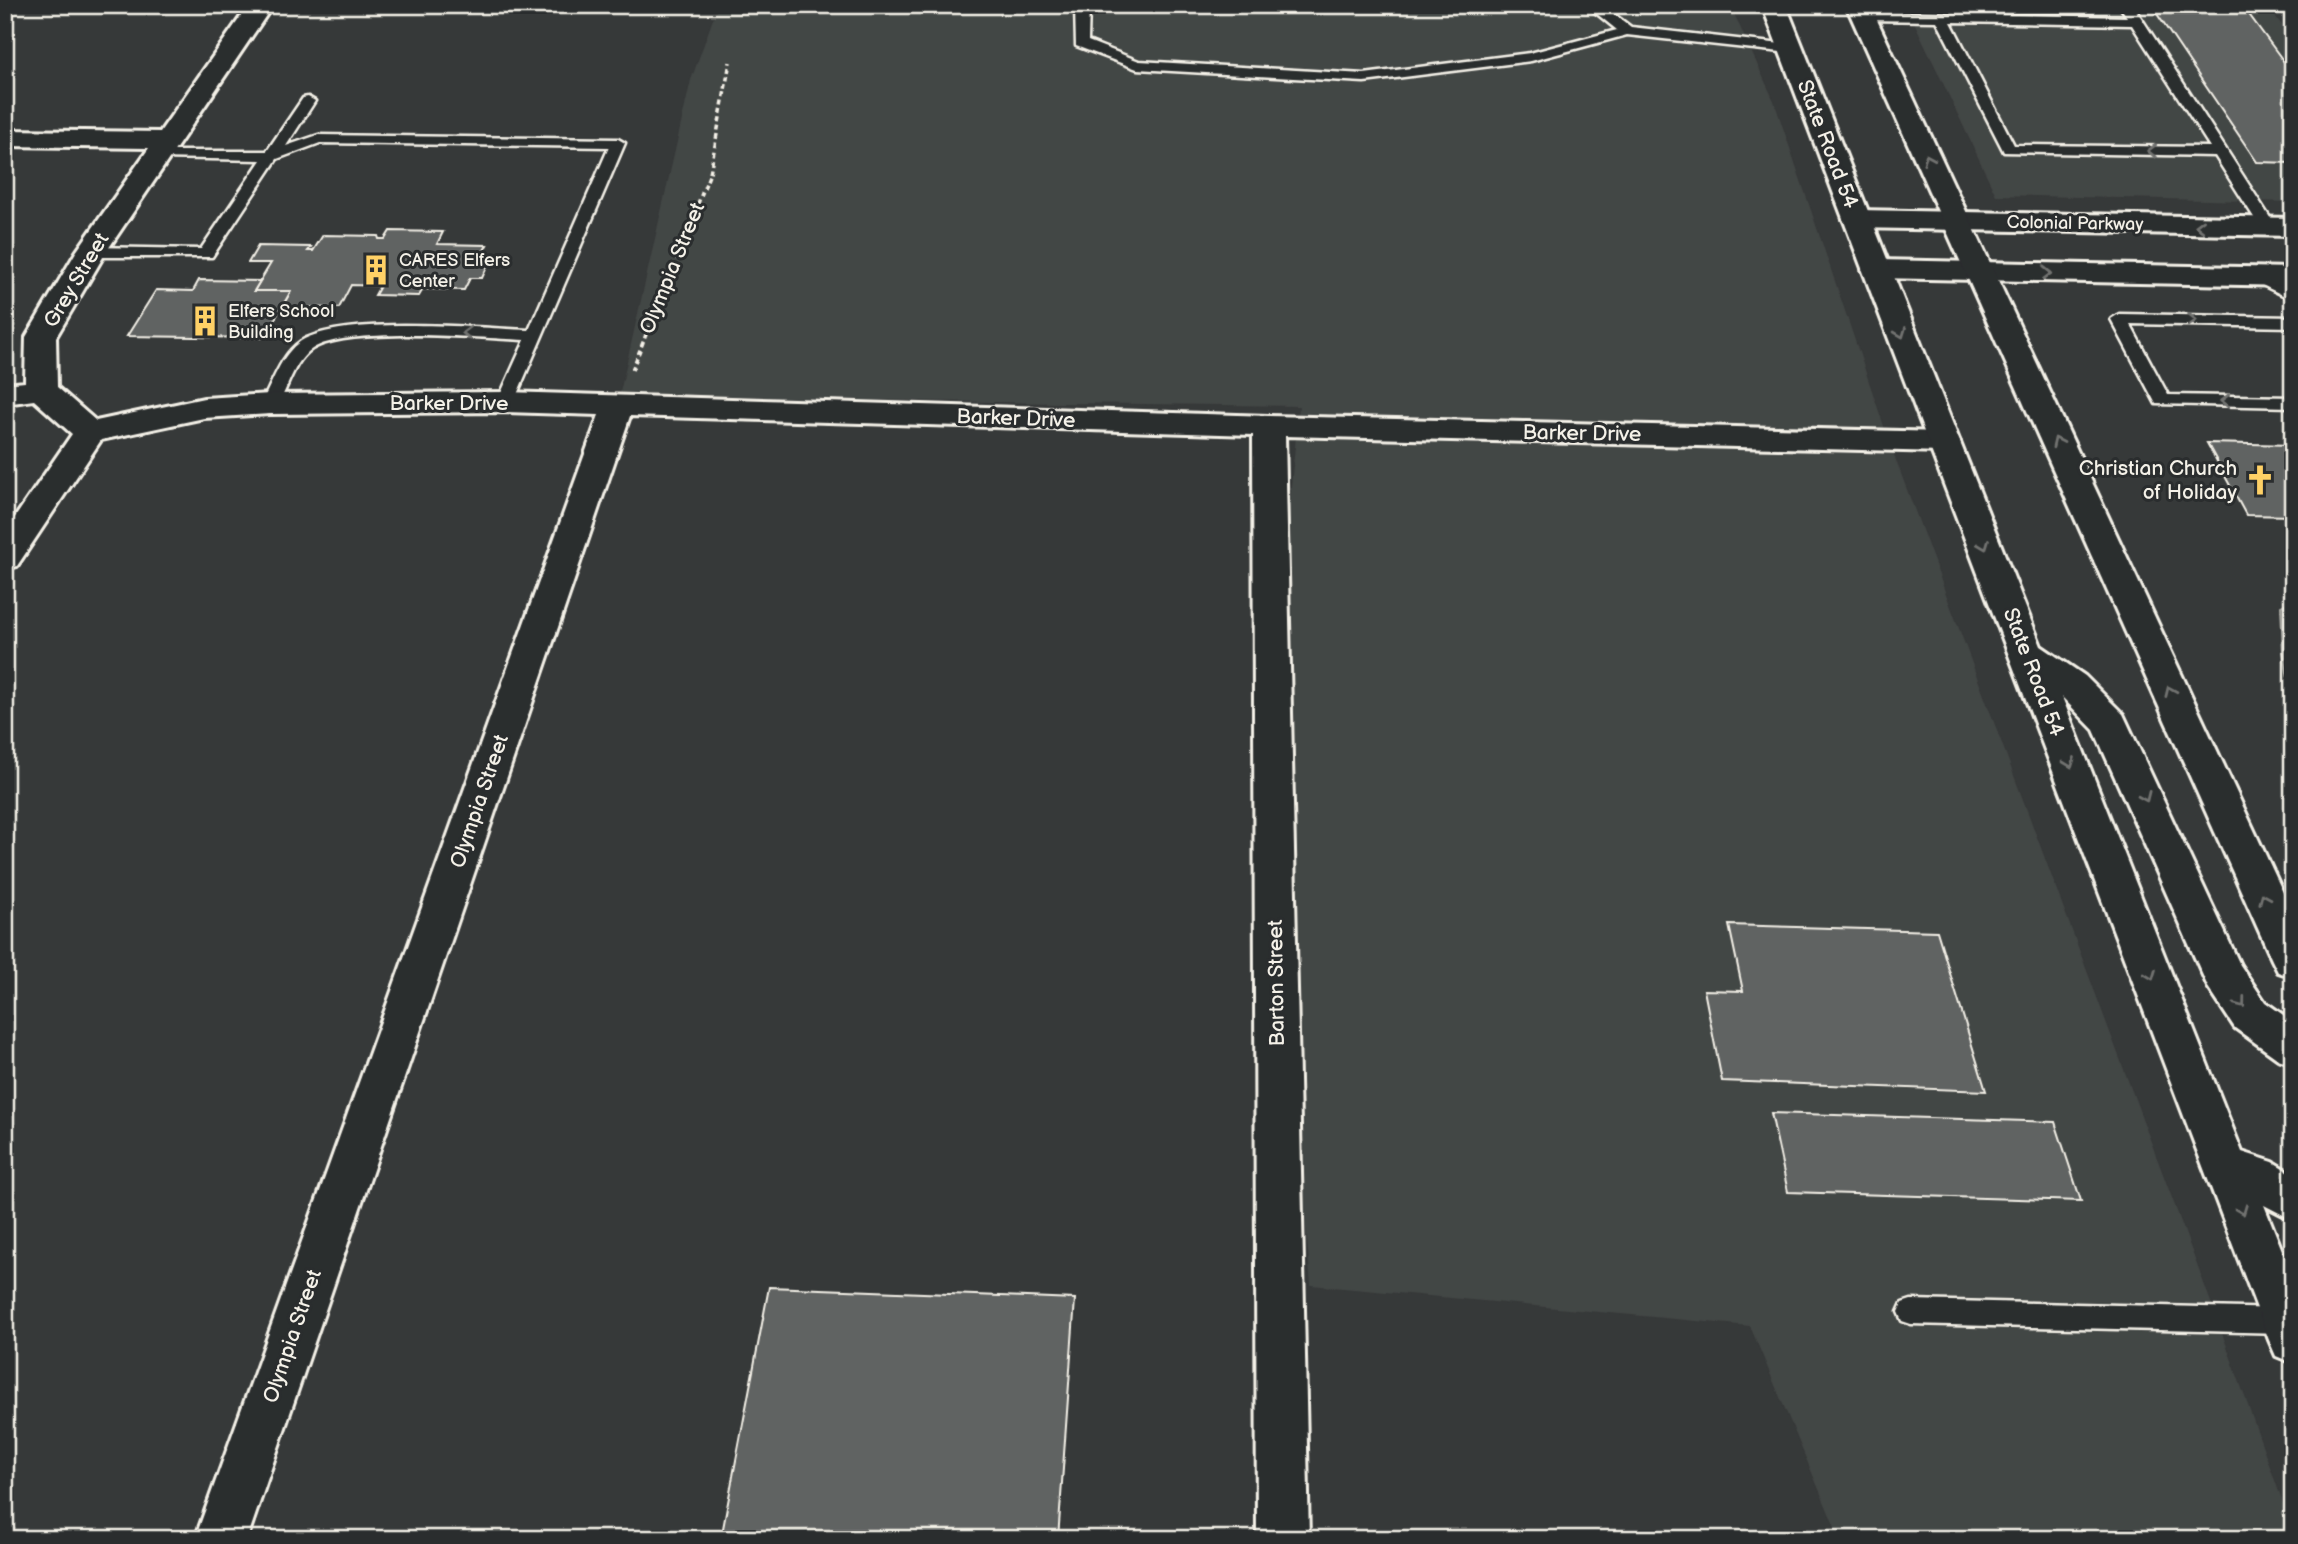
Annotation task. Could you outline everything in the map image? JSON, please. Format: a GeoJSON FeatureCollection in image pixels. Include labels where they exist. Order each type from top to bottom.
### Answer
{"type":"FeatureCollection","features":[{"type":"Feature","properties":{"kind":"street","name":"Grey Street"},"geometry":{"type":"LineString","coordinates":[[41,390],[41,337],[91,252],[261,5]]}},
{"type":"Feature","properties":{"kind":"street","name":"State Road 54"},"geometry":{"type":"LineString","coordinates":[[1774,5],[2289,1331]]}},
{"type":"Feature","properties":{"kind":"street"},"geometry":{"type":"LineString","coordinates":[[1861,10],[2293,960]]}},
{"type":"Feature","properties":{"kind":"street"},"geometry":{"type":"LineString","coordinates":[[5,138],[164,147]]}},
{"type":"Feature","properties":{"kind":"street","name":"Colonial Parkway"},"geometry":{"type":"LineString","coordinates":[[1857,219],[2280,227]]}},
{"type":"Feature","properties":{"kind":"street"},"geometry":{"type":"LineString","coordinates":[[1877,269],[2293,277]]}},
{"type":"Feature","properties":{"kind":"street"},"geometry":{"type":"LineString","coordinates":[[5,394],[41,390],[90,432],[5,558]]}},
{"type":"Feature","properties":{"kind":"street","name":"Barker Drive"},"geometry":{"type":"LineString","coordinates":[[90,432],[204,408],[270,404],[506,402],[1269,426],[1944,442]]}},
{"type":"Feature","properties":{"kind":"street","name":"Olympia Street"},"geometry":{"type":"LineString","coordinates":[[220,1539],[618,405]]}},
{"type":"Feature","properties":{"kind":"street","name":"Barton Street"},"geometry":{"type":"LineString","coordinates":[[1269,426],[1283,1539]]}},
{"type":"Feature","properties":{"kind":"street"},"geometry":{"type":"LineString","coordinates":[[2027,654],[2066,679],[2097,707],[2110,724],[2222,975],[2250,1016],[2293,1046]]}},
{"type":"Feature","properties":{"kind":"street"},"geometry":{"type":"LineString","coordinates":[[2225,1167],[2257,1176],[2293,1199]]}},
{"type":"Feature","properties":{"kind":"lane"},"geometry":{"type":"LineString","coordinates":[[1082,5],[1081,43],[1137,65],[1364,78],[1531,57],[1627,31],[1791,49]]}},
{"type":"Feature","properties":{"kind":"lane"},"geometry":{"type":"LineString","coordinates":[[1594,5],[1627,31]]}},
{"type":"Feature","properties":{"kind":"lane"},"geometry":{"type":"LineString","coordinates":[[2126,5],[2220,152],[2280,227]]}},
{"type":"Feature","properties":{"kind":"lane"},"geometry":{"type":"LineString","coordinates":[[1861,10],[1942,17],[2136,21]]}},
{"type":"Feature","properties":{"kind":"lane"},"geometry":{"type":"LineString","coordinates":[[1942,17],[2009,149],[2220,152]]}},
{"type":"Feature","properties":{"kind":"lane"},"geometry":{"type":"LineString","coordinates":[[91,252],[206,254],[308,102]]}},
{"type":"Feature","properties":{"kind":"lane"},"geometry":{"type":"LineString","coordinates":[[164,147],[271,156],[318,139],[618,143],[506,402]]}},
{"type":"Feature","properties":{"kind":"lane"},"geometry":{"type":"LineString","coordinates":[[2258,276],[2293,295]]}},
{"type":"Feature","properties":{"kind":"lane"},"geometry":{"type":"LineString","coordinates":[[2293,322],[2119,319],[2162,400],[2293,402]]}},
{"type":"Feature","properties":{"kind":"lane"},"geometry":{"type":"LineString","coordinates":[[270,404],[296,357],[307,345],[323,336],[366,331],[535,335]]}},
{"type":"Feature","properties":{"kind":"lane"},"geometry":{"type":"LineString","coordinates":[[1911,1312],[2289,1331]]}},
{"type":"Feature","properties":{"kind":"path","name":"Olympia Street"},"geometry":{"type":"LineString","coordinates":[[618,405],[710,173],[730,62]]}},
{"type":"Feature","properties":{"kind":"shaded area"},"geometry":{"type":"Polygon","coordinates":[[[718,5],[1730,5],[1774,101],[1891,447],[2212,1305],[2293,1531],[2293,1539],[1840,1539],[1750,1326],[1311,1285],[1264,757],[1299,406],[619,397],[691,80],[718,5]]]}},
{"type":"Feature","properties":{"kind":"shaded area"},"geometry":{"type":"Polygon","coordinates":[[[1906,5],[2267,5],[2293,40],[2293,202],[1996,195],[1906,5]]]}},
{"type":"Feature","properties":{"kind":"shaded area"},"geometry":{"type":"Polygon","coordinates":[[[2293,600],[2293,704],[2283,652],[2281,606],[2293,600]]]}},
{"type":"Feature","properties":{"kind":"building"},"geometry":{"type":"Polygon","coordinates":[[[2151,5],[2242,5],[2293,74],[2293,163],[2257,162],[2151,5]]]}},
{"type":"Feature","properties":{"kind":"building","name":"CARES Elfers Center"},"geometry":{"type":"Polygon","coordinates":[[[390,231],[443,232],[437,244],[487,245],[482,254],[493,254],[482,278],[470,278],[464,290],[423,289],[419,296],[375,295],[380,286],[351,285],[339,308],[282,307],[291,291],[254,291],[271,263],[248,263],[258,246],[311,247],[308,251],[313,251],[323,235],[378,236],[379,239],[385,239],[390,231]]]}},
{"type":"Feature","properties":{"kind":"building","name":"Elfers School Building"},"geometry":{"type":"Polygon","coordinates":[[[199,280],[260,281],[254,291],[291,291],[264,338],[127,336],[156,290],[193,291],[199,280]]]}},
{"type":"Feature","properties":{"kind":"building","name":"Christian Church of Holiday"},"geometry":{"type":"Polygon","coordinates":[[[2207,443],[2293,445],[2293,516],[2246,515],[2207,443]]]}},
{"type":"Feature","properties":{"kind":"building"},"geometry":{"type":"Polygon","coordinates":[[[1729,925],[1937,931],[1986,1091],[1722,1081],[1704,990],[1743,991],[1729,925]]]}},
{"type":"Feature","properties":{"kind":"building"},"geometry":{"type":"Polygon","coordinates":[[[1771,1113],[2055,1122],[2081,1201],[1788,1192],[1771,1113]]]}},
{"type":"Feature","properties":{"kind":"building"},"geometry":{"type":"Polygon","coordinates":[[[769,1287],[1075,1299],[1058,1539],[721,1539],[769,1287]]]}},
{"type":"Feature","properties":{"kind":"place","name":"CARES Elfers Center"},"geometry":{"type":"Point","coordinates":[376,270]}},
{"type":"Feature","properties":{"kind":"place","name":"Elfers School Building"},"geometry":{"type":"Point","coordinates":[205,321]}},
{"type":"Feature","properties":{"kind":"place","name":"Christian Church of Holiday"},"geometry":{"type":"Point","coordinates":[2260,480]}}]}
